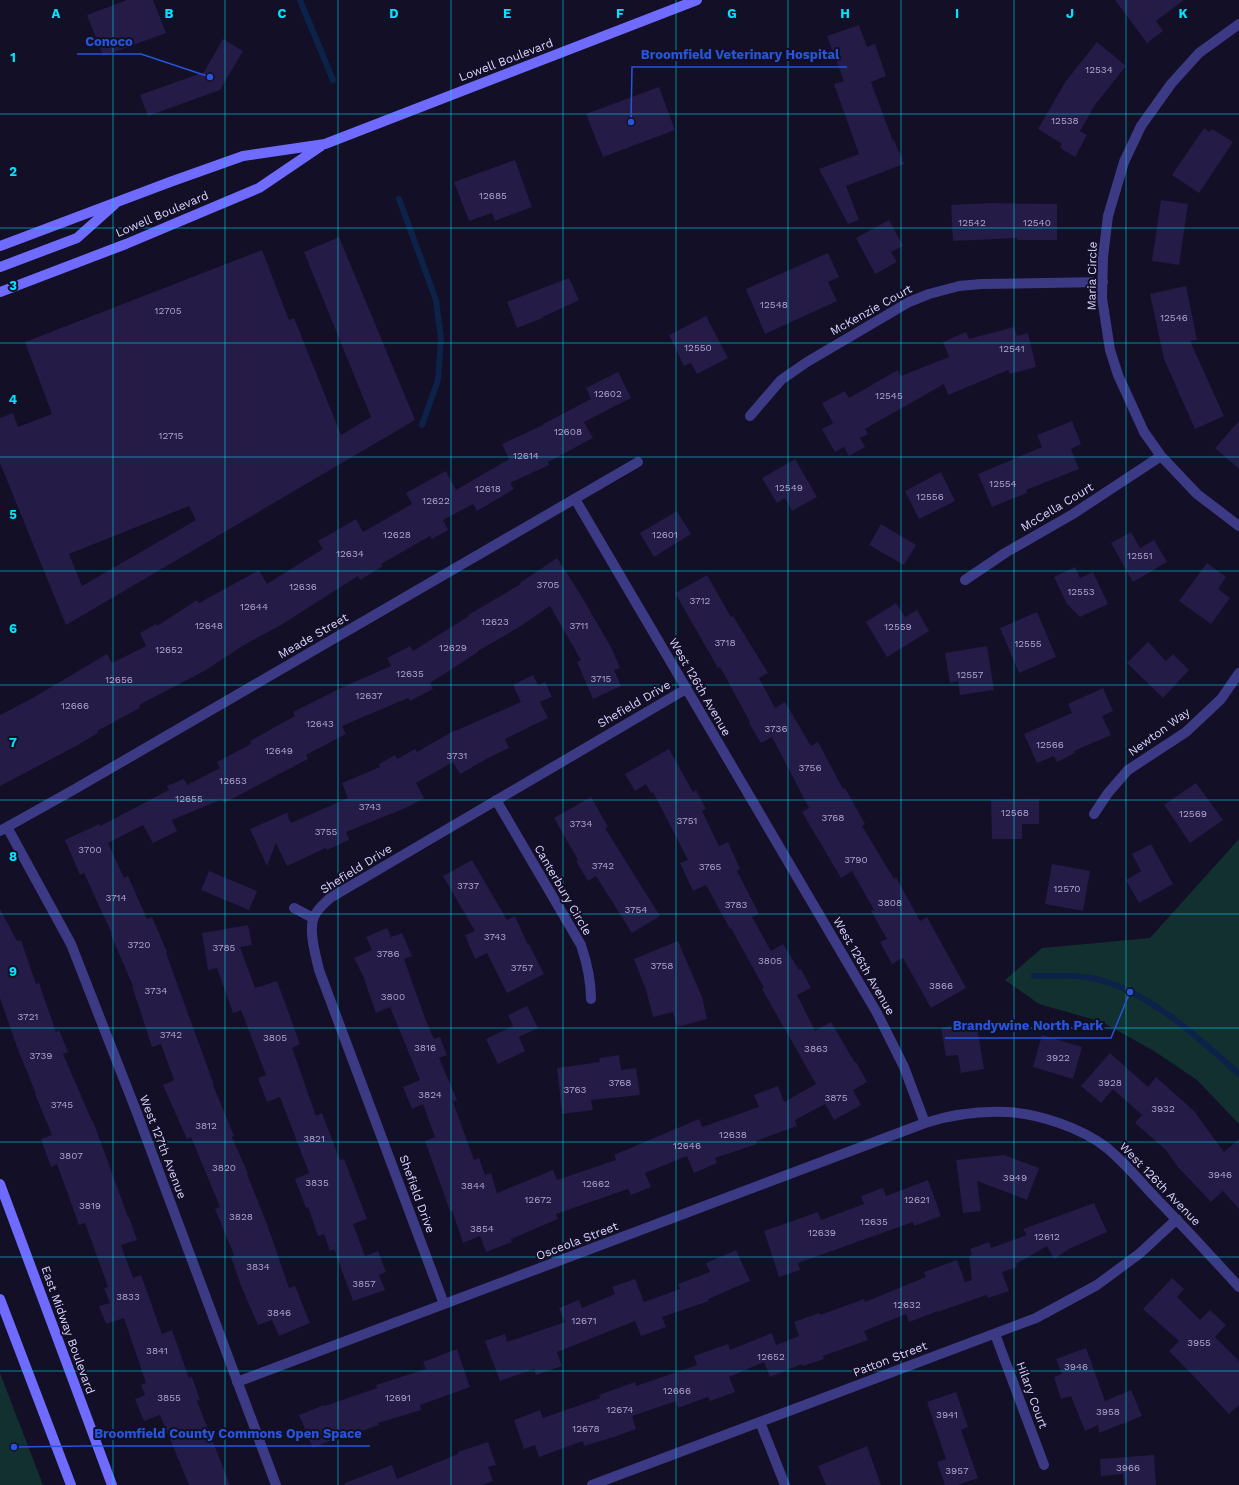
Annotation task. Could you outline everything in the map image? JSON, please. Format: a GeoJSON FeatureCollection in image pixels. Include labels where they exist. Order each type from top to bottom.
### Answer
{"type":"FeatureCollection","features":[{"type":"Feature","properties":{"kind":"main road","name":"Lowell Boulevard"},"geometry":{"type":"LineString","coordinates":[[0,292],[126,244],[259,188],[325,144],[697,0]]}},
{"type":"Feature","properties":{"kind":"main road","name":"Lowell Boulevard"},"geometry":{"type":"LineString","coordinates":[[0,246],[120,200],[243,156],[325,144]]}},
{"type":"Feature","properties":{"kind":"main road"},"geometry":{"type":"LineString","coordinates":[[0,267],[78,238],[120,200]]}},
{"type":"Feature","properties":{"kind":"main road","name":"East Midway Boulevard"},"geometry":{"type":"LineString","coordinates":[[0,1184],[112,1485]]}},
{"type":"Feature","properties":{"kind":"main road"},"geometry":{"type":"LineString","coordinates":[[0,1298],[71,1485]]}},
{"type":"Feature","properties":{"kind":"street","name":"Maria Circle"},"geometry":{"type":"LineString","coordinates":[[1239,24],[1199,53],[1171,84],[1141,126],[1124,162],[1108,216],[1103,257],[1102,298],[1110,350],[1118,375],[1144,432],[1161,456],[1196,494],[1239,526]]}},
{"type":"Feature","properties":{"kind":"street","name":"McKenzie Court"},"geometry":{"type":"LineString","coordinates":[[750,416],[781,380],[807,362],[903,306],[929,294],[959,286],[980,284],[1103,282]]}},
{"type":"Feature","properties":{"kind":"street","name":"McCella Court"},"geometry":{"type":"LineString","coordinates":[[965,580],[1005,553],[1073,514],[1161,456]]}},
{"type":"Feature","properties":{"kind":"street","name":"Meade Street"},"geometry":{"type":"LineString","coordinates":[[4,829],[638,462]]}},
{"type":"Feature","properties":{"kind":"street","name":"West 126th Avenue"},"geometry":{"type":"LineString","coordinates":[[575,499],[877,1013],[904,1067],[925,1123],[957,1115],[1006,1112],[1033,1116],[1062,1123],[1107,1148],[1177,1219],[1239,1287]]}},
{"type":"Feature","properties":{"kind":"street","name":"Newton Way"},"geometry":{"type":"LineString","coordinates":[[1094,814],[1108,793],[1128,770],[1186,732],[1221,699],[1239,672]]}},
{"type":"Feature","properties":{"kind":"street","name":"Shefield Drive"},"geometry":{"type":"LineString","coordinates":[[444,1304],[319,970],[312,932],[313,918],[330,898],[686,689]]}},
{"type":"Feature","properties":{"kind":"street","name":"Canterbury Circle"},"geometry":{"type":"LineString","coordinates":[[496,800],[580,945],[587,963],[591,983],[591,999]]}},
{"type":"Feature","properties":{"kind":"street","name":"West 127th Avenue"},"geometry":{"type":"LineString","coordinates":[[4,829],[71,944],[137,1113],[276,1485]]}},
{"type":"Feature","properties":{"kind":"street"},"geometry":{"type":"LineString","coordinates":[[294,908],[313,918]]}},
{"type":"Feature","properties":{"kind":"street","name":"Osceola Street"},"geometry":{"type":"LineString","coordinates":[[237,1382],[925,1123]]}},
{"type":"Feature","properties":{"kind":"street","name":"Patton Street"},"geometry":{"type":"LineString","coordinates":[[592,1485],[1036,1318],[1097,1286],[1139,1254],[1177,1219]]}},
{"type":"Feature","properties":{"kind":"street","name":"Hilary Court"},"geometry":{"type":"LineString","coordinates":[[995,1334],[1044,1465]]}},
{"type":"Feature","properties":{"kind":"street"},"geometry":{"type":"LineString","coordinates":[[760,1422],[784,1485]]}},
{"type":"Feature","properties":{"kind":"green space"},"geometry":{"type":"Polygon","coordinates":[[[1239,839],[1239,1124],[1197,1080],[1154,1051],[1102,1022],[1039,1004],[1005,980],[1042,948],[1150,938],[1239,839]]]}},
{"type":"Feature","properties":{"kind":"green space"},"geometry":{"type":"Polygon","coordinates":[[[0,1373],[43,1485],[0,1485],[0,1373]]]}},
{"type":"Feature","properties":{"kind":"building"},"geometry":{"type":"Polygon","coordinates":[[[127,0],[153,0],[166,33],[103,56],[87,15],[127,0]]]}},
{"type":"Feature","properties":{"kind":"building"},"geometry":{"type":"Polygon","coordinates":[[[1115,0],[1184,0],[1156,21],[1163,31],[1147,43],[1115,0]]]}},
{"type":"Feature","properties":{"kind":"building"},"geometry":{"type":"Polygon","coordinates":[[[859,25],[867,47],[875,44],[886,76],[871,82],[893,141],[894,140],[904,164],[846,186],[859,220],[848,224],[819,169],[859,154],[834,84],[844,81],[827,36],[859,25]]]}},
{"type":"Feature","properties":{"kind":"building"},"geometry":{"type":"Polygon","coordinates":[[[223,39],[243,51],[220,90],[148,116],[140,95],[204,72],[223,39]]]}},
{"type":"Feature","properties":{"kind":"building"},"geometry":{"type":"Polygon","coordinates":[[[1097,42],[1126,66],[1095,105],[1080,131],[1087,135],[1075,157],[1060,148],[1062,144],[1038,129],[1066,81],[1097,42]]]}},
{"type":"Feature","properties":{"kind":"building"},"geometry":{"type":"Polygon","coordinates":[[[659,87],[675,130],[603,157],[586,114],[659,87]]]}},
{"type":"Feature","properties":{"kind":"building"},"geometry":{"type":"Polygon","coordinates":[[[1204,128],[1209,132],[1212,129],[1233,142],[1199,193],[1172,175],[1204,128]]]}},
{"type":"Feature","properties":{"kind":"building"},"geometry":{"type":"Polygon","coordinates":[[[515,160],[532,207],[495,221],[492,213],[469,221],[454,182],[515,160]]]}},
{"type":"Feature","properties":{"kind":"building"},"geometry":{"type":"Polygon","coordinates":[[[1161,200],[1188,204],[1179,265],[1152,261],[1161,200]]]}},
{"type":"Feature","properties":{"kind":"building"},"geometry":{"type":"Polygon","coordinates":[[[991,203],[1057,204],[1057,240],[1017,240],[1017,238],[953,241],[951,205],[991,203]]]}},
{"type":"Feature","properties":{"kind":"building"},"geometry":{"type":"Polygon","coordinates":[[[889,220],[903,246],[891,252],[897,262],[875,274],[856,238],[889,220]]]}},
{"type":"Feature","properties":{"kind":"building"},"geometry":{"type":"Polygon","coordinates":[[[339,237],[415,420],[66,625],[0,463],[0,418],[13,413],[18,427],[52,414],[25,342],[262,250],[289,320],[294,318],[341,435],[371,417],[304,252],[339,237]],[[189,506],[69,554],[82,586],[196,520],[189,506]]]}},
{"type":"Feature","properties":{"kind":"building"},"geometry":{"type":"Polygon","coordinates":[[[828,253],[839,277],[828,282],[837,301],[765,334],[746,289],[828,253]]]}},
{"type":"Feature","properties":{"kind":"building"},"geometry":{"type":"Polygon","coordinates":[[[569,278],[579,300],[543,318],[517,328],[507,302],[569,278]]]}},
{"type":"Feature","properties":{"kind":"building"},"geometry":{"type":"Polygon","coordinates":[[[1186,286],[1197,340],[1190,341],[1224,416],[1195,429],[1164,359],[1150,294],[1186,286]]]}},
{"type":"Feature","properties":{"kind":"building"},"geometry":{"type":"Polygon","coordinates":[[[706,316],[728,358],[697,374],[691,363],[684,366],[669,335],[706,316]]]}},
{"type":"Feature","properties":{"kind":"building"},"geometry":{"type":"Polygon","coordinates":[[[1014,327],[1017,336],[1028,333],[1036,367],[1010,374],[1008,370],[948,395],[944,384],[865,429],[868,434],[860,438],[865,447],[849,456],[844,447],[835,452],[822,429],[833,423],[822,403],[845,391],[849,398],[898,370],[901,376],[949,357],[943,342],[966,332],[969,339],[1014,327]]]}},
{"type":"Feature","properties":{"kind":"building"},"geometry":{"type":"Polygon","coordinates":[[[618,372],[631,398],[584,422],[593,438],[548,462],[549,465],[510,483],[514,489],[477,511],[473,504],[443,520],[448,530],[432,539],[430,536],[381,564],[383,566],[360,580],[358,576],[281,625],[244,645],[206,670],[139,705],[140,708],[97,731],[98,733],[76,746],[0,786],[0,715],[31,699],[107,654],[112,663],[146,646],[140,633],[156,624],[157,626],[197,600],[199,603],[259,570],[267,584],[323,549],[318,541],[356,519],[363,532],[412,504],[406,493],[446,471],[456,490],[509,459],[502,444],[543,425],[591,399],[586,388],[618,372]]]}},
{"type":"Feature","properties":{"kind":"building"},"geometry":{"type":"Polygon","coordinates":[[[1072,421],[1081,444],[1071,449],[1079,469],[1026,490],[1027,493],[992,507],[978,474],[1042,447],[1037,435],[1072,421]]]}},
{"type":"Feature","properties":{"kind":"building"},"geometry":{"type":"Polygon","coordinates":[[[1239,421],[1239,469],[1215,448],[1239,421]]]}},
{"type":"Feature","properties":{"kind":"building"},"geometry":{"type":"Polygon","coordinates":[[[795,459],[817,497],[792,511],[785,498],[777,503],[762,478],[795,459]]]}},
{"type":"Feature","properties":{"kind":"building"},"geometry":{"type":"Polygon","coordinates":[[[941,472],[955,501],[919,519],[905,491],[941,472]]]}},
{"type":"Feature","properties":{"kind":"building"},"geometry":{"type":"Polygon","coordinates":[[[677,511],[691,534],[654,557],[640,533],[677,511]]]}},
{"type":"Feature","properties":{"kind":"building"},"geometry":{"type":"Polygon","coordinates":[[[881,524],[916,545],[904,565],[869,545],[881,524]]]}},
{"type":"Feature","properties":{"kind":"building"},"geometry":{"type":"Polygon","coordinates":[[[1131,532],[1140,548],[1154,540],[1167,562],[1133,582],[1111,543],[1131,532]]]}},
{"type":"Feature","properties":{"kind":"building"},"geometry":{"type":"Polygon","coordinates":[[[557,558],[579,592],[612,649],[620,668],[614,670],[621,686],[593,699],[577,662],[581,660],[550,606],[430,683],[433,689],[410,701],[408,698],[342,726],[346,734],[306,755],[308,759],[224,803],[222,799],[172,820],[177,831],[153,843],[143,825],[108,843],[124,878],[128,876],[147,919],[152,917],[167,952],[166,953],[213,1085],[267,1224],[289,1288],[295,1286],[310,1323],[279,1336],[272,1320],[258,1325],[241,1286],[231,1257],[234,1255],[215,1209],[220,1207],[191,1137],[187,1139],[163,1085],[174,1080],[161,1044],[152,1047],[133,986],[111,935],[112,934],[84,873],[80,875],[65,840],[99,824],[100,826],[169,790],[167,786],[184,779],[187,785],[220,768],[217,762],[251,744],[250,741],[295,716],[293,712],[345,686],[391,666],[387,658],[410,646],[413,651],[469,616],[468,615],[521,584],[520,583],[557,558]]]}},
{"type":"Feature","properties":{"kind":"building"},"geometry":{"type":"Polygon","coordinates":[[[1207,563],[1226,577],[1218,589],[1230,598],[1211,624],[1179,601],[1207,563]]]}},
{"type":"Feature","properties":{"kind":"building"},"geometry":{"type":"Polygon","coordinates":[[[1075,567],[1080,578],[1093,572],[1108,604],[1080,617],[1067,604],[1054,577],[1075,567]]]}},
{"type":"Feature","properties":{"kind":"building"},"geometry":{"type":"Polygon","coordinates":[[[707,575],[731,617],[733,616],[768,673],[759,678],[775,708],[785,702],[811,746],[818,742],[843,789],[845,788],[865,824],[862,826],[894,879],[896,877],[920,921],[927,917],[966,988],[931,1008],[903,958],[892,964],[880,942],[887,939],[871,911],[874,910],[852,871],[841,878],[802,812],[809,808],[772,737],[761,743],[720,667],[718,668],[675,593],[707,575]]]}},
{"type":"Feature","properties":{"kind":"building"},"geometry":{"type":"Polygon","coordinates":[[[896,603],[905,617],[917,610],[929,631],[887,657],[866,622],[896,603]]]}},
{"type":"Feature","properties":{"kind":"building"},"geometry":{"type":"Polygon","coordinates":[[[1037,612],[1056,657],[1019,673],[1000,628],[1037,612]]]}},
{"type":"Feature","properties":{"kind":"building"},"geometry":{"type":"Polygon","coordinates":[[[1148,642],[1166,661],[1173,654],[1189,670],[1163,698],[1127,663],[1148,642]]]}},
{"type":"Feature","properties":{"kind":"building"},"geometry":{"type":"Polygon","coordinates":[[[987,646],[994,690],[960,695],[958,681],[950,683],[945,653],[987,646]]]}},
{"type":"Feature","properties":{"kind":"building"},"geometry":{"type":"Polygon","coordinates":[[[533,675],[538,685],[545,682],[552,697],[540,702],[548,718],[505,739],[509,748],[460,774],[453,762],[416,783],[424,798],[408,807],[346,832],[349,840],[327,850],[326,848],[287,866],[276,843],[267,866],[250,829],[289,812],[287,815],[291,823],[348,798],[342,783],[380,767],[379,764],[395,755],[397,759],[415,749],[417,752],[455,730],[521,702],[513,685],[533,675]]]}},
{"type":"Feature","properties":{"kind":"building"},"geometry":{"type":"Polygon","coordinates":[[[1103,688],[1113,711],[1102,716],[1111,735],[1074,751],[1075,753],[1057,762],[1054,756],[1037,763],[1024,734],[1072,713],[1068,704],[1103,688]]]}},
{"type":"Feature","properties":{"kind":"building"},"geometry":{"type":"Polygon","coordinates":[[[669,749],[693,792],[696,790],[706,809],[702,811],[719,846],[728,842],[740,869],[737,871],[759,914],[752,917],[771,951],[783,944],[799,970],[801,969],[811,988],[797,995],[815,1031],[831,1022],[867,1082],[853,1090],[861,1105],[834,1120],[825,1104],[795,1120],[797,1126],[756,1141],[757,1144],[715,1158],[717,1163],[694,1173],[687,1156],[645,1173],[651,1187],[631,1195],[628,1189],[556,1214],[558,1219],[511,1239],[512,1242],[486,1252],[480,1236],[463,1243],[452,1210],[450,1211],[425,1141],[435,1137],[423,1104],[412,1109],[403,1087],[420,1080],[390,1007],[376,1013],[363,976],[354,958],[372,950],[366,937],[387,928],[391,937],[402,933],[412,956],[404,959],[426,1021],[434,1039],[440,1037],[447,1055],[439,1058],[457,1100],[453,1102],[474,1160],[479,1158],[485,1175],[491,1173],[497,1193],[553,1170],[557,1180],[616,1160],[614,1155],[699,1119],[702,1127],[759,1107],[754,1095],[778,1086],[784,1102],[816,1084],[762,989],[764,988],[706,885],[693,891],[680,863],[688,860],[653,792],[651,793],[646,784],[635,791],[625,774],[669,749]]]}},
{"type":"Feature","properties":{"kind":"building"},"geometry":{"type":"Polygon","coordinates":[[[1196,783],[1223,820],[1190,843],[1164,805],[1196,783]]]}},
{"type":"Feature","properties":{"kind":"building"},"geometry":{"type":"Polygon","coordinates":[[[591,797],[608,827],[605,828],[660,916],[632,933],[596,876],[588,881],[554,818],[591,797]]]}},
{"type":"Feature","properties":{"kind":"building"},"geometry":{"type":"Polygon","coordinates":[[[1039,799],[1039,824],[1022,824],[1022,839],[992,839],[991,800],[1039,799]]]}},
{"type":"Feature","properties":{"kind":"building"},"geometry":{"type":"Polygon","coordinates":[[[1151,844],[1173,884],[1139,903],[1126,880],[1141,871],[1132,854],[1151,844]]]}},
{"type":"Feature","properties":{"kind":"building"},"geometry":{"type":"Polygon","coordinates":[[[472,860],[507,920],[515,916],[528,945],[529,944],[544,974],[507,993],[487,953],[475,959],[465,935],[475,931],[443,876],[472,860]]]}},
{"type":"Feature","properties":{"kind":"building"},"geometry":{"type":"Polygon","coordinates":[[[1052,864],[1090,871],[1083,911],[1045,904],[1052,864]]]}},
{"type":"Feature","properties":{"kind":"building"},"geometry":{"type":"Polygon","coordinates":[[[209,871],[257,891],[249,910],[201,890],[209,871]]]}},
{"type":"Feature","properties":{"kind":"building"},"geometry":{"type":"Polygon","coordinates":[[[0,909],[17,941],[21,940],[36,984],[39,983],[56,1032],[59,1030],[68,1052],[63,1054],[93,1121],[129,1217],[137,1240],[121,1245],[133,1278],[141,1275],[162,1334],[172,1330],[189,1378],[192,1377],[200,1400],[197,1401],[230,1485],[189,1485],[160,1415],[144,1421],[135,1399],[145,1395],[141,1385],[146,1383],[124,1318],[106,1324],[99,1306],[110,1303],[104,1288],[108,1287],[85,1223],[79,1225],[57,1164],[51,1167],[41,1139],[52,1135],[17,1047],[0,998],[0,909]]]}},
{"type":"Feature","properties":{"kind":"building"},"geometry":{"type":"Polygon","coordinates":[[[248,925],[252,945],[240,947],[255,988],[277,981],[300,1044],[292,1048],[316,1116],[322,1113],[340,1160],[344,1159],[367,1219],[353,1224],[365,1256],[378,1251],[386,1272],[379,1275],[385,1290],[353,1301],[334,1249],[330,1251],[324,1234],[318,1236],[308,1207],[306,1208],[295,1179],[309,1173],[280,1097],[267,1102],[258,1078],[266,1075],[241,1010],[233,1013],[217,968],[208,970],[202,933],[248,925]]]}},
{"type":"Feature","properties":{"kind":"building"},"geometry":{"type":"Polygon","coordinates":[[[678,941],[702,997],[707,1019],[677,1027],[673,1012],[653,1017],[646,990],[634,959],[678,941]]]}},
{"type":"Feature","properties":{"kind":"building"},"geometry":{"type":"Polygon","coordinates":[[[527,1006],[538,1028],[519,1037],[525,1051],[498,1064],[486,1039],[513,1026],[508,1015],[527,1006]]]}},
{"type":"Feature","properties":{"kind":"building"},"geometry":{"type":"Polygon","coordinates":[[[976,1022],[984,1069],[961,1073],[958,1055],[946,1056],[941,1028],[976,1022]]]}},
{"type":"Feature","properties":{"kind":"building"},"geometry":{"type":"Polygon","coordinates":[[[1042,1035],[1082,1047],[1073,1079],[1033,1067],[1042,1035]]]}},
{"type":"Feature","properties":{"kind":"building"},"geometry":{"type":"Polygon","coordinates":[[[1110,1053],[1148,1087],[1156,1077],[1194,1111],[1224,1152],[1239,1139],[1239,1209],[1223,1191],[1211,1202],[1177,1166],[1166,1150],[1135,1123],[1142,1115],[1113,1089],[1101,1103],[1081,1086],[1110,1053]]]}},
{"type":"Feature","properties":{"kind":"building"},"geometry":{"type":"Polygon","coordinates":[[[619,1055],[621,1070],[636,1068],[640,1095],[591,1100],[593,1110],[562,1114],[557,1068],[600,1062],[599,1058],[619,1055]]]}},
{"type":"Feature","properties":{"kind":"building"},"geometry":{"type":"Polygon","coordinates":[[[1004,1155],[1039,1168],[1027,1200],[977,1181],[981,1211],[963,1213],[956,1160],[1004,1155]]]}},
{"type":"Feature","properties":{"kind":"building"},"geometry":{"type":"Polygon","coordinates":[[[928,1180],[941,1216],[914,1226],[913,1222],[798,1263],[800,1270],[779,1277],[764,1231],[818,1212],[821,1220],[864,1204],[861,1196],[883,1188],[886,1196],[928,1180]]]}},
{"type":"Feature","properties":{"kind":"building"},"geometry":{"type":"Polygon","coordinates":[[[1094,1203],[1107,1232],[1069,1249],[1054,1259],[1047,1246],[1016,1264],[1017,1267],[1002,1272],[1009,1291],[988,1298],[986,1295],[909,1322],[906,1314],[864,1331],[868,1340],[823,1356],[824,1359],[803,1366],[802,1364],[770,1377],[764,1362],[729,1377],[735,1392],[710,1401],[708,1397],[678,1408],[676,1401],[632,1416],[636,1429],[614,1437],[584,1446],[583,1441],[539,1457],[535,1445],[524,1449],[514,1420],[540,1410],[543,1418],[600,1398],[599,1395],[635,1382],[636,1386],[697,1365],[694,1356],[728,1344],[730,1350],[772,1333],[776,1345],[799,1336],[794,1322],[819,1313],[820,1315],[864,1299],[865,1302],[926,1277],[924,1272],[957,1260],[965,1282],[972,1280],[969,1256],[972,1255],[970,1249],[989,1242],[991,1248],[1027,1235],[1023,1229],[1094,1203]]]}},
{"type":"Feature","properties":{"kind":"building"},"geometry":{"type":"Polygon","coordinates":[[[736,1250],[750,1281],[708,1299],[709,1301],[662,1317],[666,1327],[641,1336],[635,1321],[557,1352],[562,1366],[536,1375],[534,1369],[500,1381],[485,1341],[505,1334],[507,1342],[565,1322],[559,1308],[579,1300],[582,1308],[615,1294],[612,1287],[635,1279],[644,1302],[680,1289],[678,1284],[710,1272],[706,1263],[736,1250]]]}},
{"type":"Feature","properties":{"kind":"building"},"geometry":{"type":"Polygon","coordinates":[[[1172,1278],[1184,1289],[1177,1297],[1200,1320],[1210,1310],[1226,1325],[1215,1337],[1239,1361],[1239,1405],[1229,1414],[1169,1351],[1179,1341],[1143,1309],[1172,1278]]]}},
{"type":"Feature","properties":{"kind":"building"},"geometry":{"type":"Polygon","coordinates":[[[1086,1348],[1105,1401],[1131,1390],[1142,1416],[1099,1433],[1098,1425],[1085,1431],[1071,1396],[1061,1399],[1054,1377],[1062,1374],[1056,1359],[1086,1348]]]}},
{"type":"Feature","properties":{"kind":"building"},"geometry":{"type":"Polygon","coordinates":[[[457,1349],[470,1387],[420,1405],[421,1410],[378,1423],[379,1425],[344,1437],[343,1435],[313,1448],[299,1415],[324,1405],[325,1406],[377,1388],[376,1385],[426,1369],[423,1362],[457,1349]]]}},
{"type":"Feature","properties":{"kind":"building"},"geometry":{"type":"Polygon","coordinates":[[[956,1392],[968,1427],[961,1430],[978,1478],[958,1485],[945,1485],[937,1462],[946,1459],[927,1402],[956,1392]]]}},
{"type":"Feature","properties":{"kind":"building"},"geometry":{"type":"Polygon","coordinates":[[[488,1442],[496,1465],[488,1467],[493,1481],[482,1485],[345,1485],[345,1483],[392,1465],[397,1479],[458,1454],[458,1452],[488,1442]]]}},
{"type":"Feature","properties":{"kind":"building"},"geometry":{"type":"Polygon","coordinates":[[[867,1446],[881,1485],[826,1485],[818,1466],[867,1446]]]}},
{"type":"Feature","properties":{"kind":"building"},"geometry":{"type":"Polygon","coordinates":[[[1154,1455],[1156,1485],[1124,1485],[1123,1474],[1101,1476],[1100,1459],[1154,1455]]]}},
{"type":"Feature","properties":{"kind":"waterway"},"geometry":{"type":"LineString","coordinates":[[300,0],[333,80]]}},
{"type":"Feature","properties":{"kind":"waterway"},"geometry":{"type":"LineString","coordinates":[[399,199],[436,300],[441,339],[438,380],[422,425]]}},
{"type":"Feature","properties":{"kind":"waterway"},"geometry":{"type":"LineString","coordinates":[[1034,976],[1087,977],[1123,988],[1159,1008],[1176,1020],[1239,1074]]}},
{"type":"Feature","properties":{"kind":"place","name":"Conoco"},"geometry":{"type":"Point","coordinates":[210,77]}},
{"type":"Feature","properties":{"kind":"place","name":"Broomfield Veterinary Hospital"},"geometry":{"type":"Point","coordinates":[631,122]}},
{"type":"Feature","properties":{"kind":"place","name":"Brandywine North Park"},"geometry":{"type":"Point","coordinates":[1130,992]}},
{"type":"Feature","properties":{"kind":"place","name":"Broomfield County Commons Open Space"},"geometry":{"type":"Point","coordinates":[14,1447]}}]}
